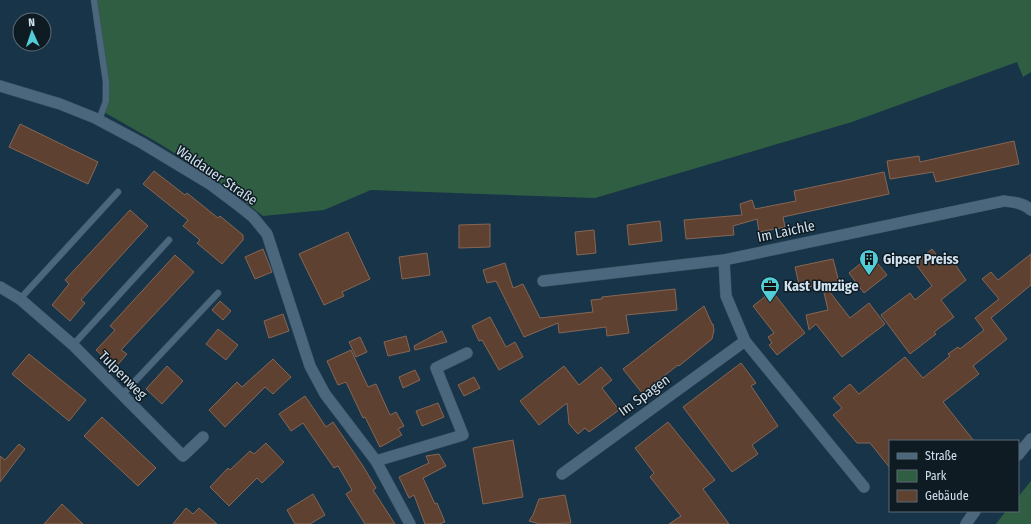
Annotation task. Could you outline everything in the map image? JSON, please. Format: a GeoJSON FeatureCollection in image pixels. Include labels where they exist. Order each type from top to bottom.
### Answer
{"type":"FeatureCollection","features":[{"type":"Feature","properties":{"kind":"street","name":"Waldauer Straße"},"geometry":{"type":"LineString","coordinates":[[0,86],[60,104],[99,120],[142,143],[210,184],[254,217],[267,234],[310,366],[325,394],[376,461],[410,524]]}},
{"type":"Feature","properties":{"kind":"street","name":"Im Laichle"},"geometry":{"type":"LineString","coordinates":[[543,281],[724,260],[1004,201],[1018,203],[1031,210]]}},
{"type":"Feature","properties":{"kind":"street"},"geometry":{"type":"LineString","coordinates":[[724,260],[726,296],[745,341],[864,487]]}},
{"type":"Feature","properties":{"kind":"street","name":"Tulpenweg"},"geometry":{"type":"LineString","coordinates":[[0,287],[20,300],[73,345],[183,456],[203,437]]}},
{"type":"Feature","properties":{"kind":"street","name":"Im Spagen"},"geometry":{"type":"LineString","coordinates":[[562,474],[745,341]]}},
{"type":"Feature","properties":{"kind":"street"},"geometry":{"type":"LineString","coordinates":[[376,461],[463,435],[436,368],[468,353]]}},
{"type":"Feature","properties":{"kind":"street"},"geometry":{"type":"LineString","coordinates":[[1019,454],[1031,439]]}},
{"type":"Feature","properties":{"kind":"street"},"geometry":{"type":"LineString","coordinates":[[966,524],[974,512]]}},
{"type":"Feature","properties":{"kind":"lane"},"geometry":{"type":"LineString","coordinates":[[94,0],[106,82],[106,101],[99,120]]}},
{"type":"Feature","properties":{"kind":"lane"},"geometry":{"type":"LineString","coordinates":[[20,300],[118,192]]}},
{"type":"Feature","properties":{"kind":"lane"},"geometry":{"type":"LineString","coordinates":[[73,345],[169,240]]}},
{"type":"Feature","properties":{"kind":"lane"},"geometry":{"type":"LineString","coordinates":[[122,395],[218,293]]}},
{"type":"Feature","properties":{"kind":"green space"},"geometry":{"type":"Polygon","coordinates":[[[94,0],[1031,0],[1031,72],[1023,77],[1017,62],[852,122],[595,198],[371,190],[324,210],[263,216],[214,178],[160,144],[102,111],[103,75],[94,0]]]}},
{"type":"Feature","properties":{"kind":"green space"},"geometry":{"type":"Polygon","coordinates":[[[1031,481],[1031,524],[996,524],[1005,512],[1019,512],[1019,496],[1031,481]]]}},
{"type":"Feature","properties":{"kind":"building"},"geometry":{"type":"Polygon","coordinates":[[[20,124],[98,162],[88,184],[9,147],[20,124]]]}},
{"type":"Feature","properties":{"kind":"building"},"geometry":{"type":"Polygon","coordinates":[[[1014,141],[1019,164],[936,182],[933,172],[890,179],[887,161],[919,156],[920,162],[1014,141]]]}},
{"type":"Feature","properties":{"kind":"building"},"geometry":{"type":"Polygon","coordinates":[[[154,171],[185,195],[187,193],[218,218],[220,216],[243,235],[243,240],[222,264],[197,243],[200,240],[183,226],[188,220],[143,184],[154,171]]]}},
{"type":"Feature","properties":{"kind":"building"},"geometry":{"type":"Polygon","coordinates":[[[884,172],[889,194],[783,217],[785,227],[759,232],[757,219],[733,226],[734,235],[686,239],[684,220],[742,215],[740,204],[752,200],[755,209],[796,201],[794,191],[884,172]]]}},
{"type":"Feature","properties":{"kind":"building"},"geometry":{"type":"Polygon","coordinates":[[[130,210],[148,226],[81,300],[85,303],[70,321],[52,305],[69,284],[65,280],[130,210]]]}},
{"type":"Feature","properties":{"kind":"building"},"geometry":{"type":"Polygon","coordinates":[[[660,221],[662,241],[629,245],[627,225],[660,221]]]}},
{"type":"Feature","properties":{"kind":"building"},"geometry":{"type":"Polygon","coordinates":[[[490,224],[490,247],[459,248],[459,225],[490,224]]]}},
{"type":"Feature","properties":{"kind":"building"},"geometry":{"type":"Polygon","coordinates":[[[594,230],[596,253],[577,255],[575,232],[594,230]]]}},
{"type":"Feature","properties":{"kind":"building"},"geometry":{"type":"Polygon","coordinates":[[[348,232],[370,279],[342,292],[344,296],[324,305],[299,254],[348,232]]]}},
{"type":"Feature","properties":{"kind":"building"},"geometry":{"type":"Polygon","coordinates":[[[263,249],[272,272],[255,279],[245,257],[263,249]]]}},
{"type":"Feature","properties":{"kind":"building"},"geometry":{"type":"Polygon","coordinates":[[[932,249],[945,266],[952,260],[966,280],[941,300],[954,317],[934,332],[936,334],[910,354],[881,315],[910,293],[915,300],[932,286],[915,263],[932,249]]]}},
{"type":"Feature","properties":{"kind":"building"},"geometry":{"type":"Polygon","coordinates":[[[427,253],[430,275],[402,279],[399,257],[427,253]]]}},
{"type":"Feature","properties":{"kind":"building"},"geometry":{"type":"Polygon","coordinates":[[[1031,254],[1031,285],[991,318],[1007,339],[973,366],[979,374],[943,402],[973,440],[889,440],[889,467],[870,443],[857,443],[833,415],[842,408],[833,398],[850,384],[859,394],[905,357],[923,378],[950,356],[948,354],[958,347],[960,349],[984,330],[975,318],[999,299],[982,279],[991,272],[998,280],[1031,254]]]}},
{"type":"Feature","properties":{"kind":"building"},"geometry":{"type":"Polygon","coordinates":[[[175,255],[194,272],[121,350],[127,354],[115,368],[96,350],[115,330],[110,326],[175,255]]]}},
{"type":"Feature","properties":{"kind":"building","name":"Gipser Preiss"},"geometry":{"type":"Polygon","coordinates":[[[867,258],[870,262],[874,259],[887,275],[864,293],[849,273],[867,258]]]}},
{"type":"Feature","properties":{"kind":"building"},"geometry":{"type":"Polygon","coordinates":[[[833,259],[839,282],[835,282],[837,289],[829,291],[850,318],[869,303],[885,324],[842,357],[816,324],[809,330],[806,315],[828,310],[822,284],[800,289],[795,267],[833,259]]]}},
{"type":"Feature","properties":{"kind":"building"},"geometry":{"type":"Polygon","coordinates":[[[505,263],[513,288],[523,284],[540,318],[593,312],[591,300],[602,299],[602,297],[675,289],[677,310],[626,315],[629,333],[607,336],[606,327],[559,333],[558,323],[524,337],[496,281],[487,283],[483,270],[505,263]]]}},
{"type":"Feature","properties":{"kind":"building"},"geometry":{"type":"Polygon","coordinates":[[[772,291],[805,333],[777,355],[769,345],[772,343],[768,337],[774,333],[753,306],[772,291]]]}},
{"type":"Feature","properties":{"kind":"building"},"geometry":{"type":"Polygon","coordinates":[[[220,301],[231,311],[223,320],[212,310],[220,301]]]}},
{"type":"Feature","properties":{"kind":"building"},"geometry":{"type":"Polygon","coordinates":[[[704,306],[713,324],[714,330],[712,339],[679,366],[678,365],[642,393],[623,369],[704,306]]]}},
{"type":"Feature","properties":{"kind":"building"},"geometry":{"type":"Polygon","coordinates":[[[283,314],[289,331],[269,338],[264,321],[283,314]]]}},
{"type":"Feature","properties":{"kind":"building"},"geometry":{"type":"Polygon","coordinates":[[[490,317],[506,347],[515,342],[523,357],[499,370],[482,340],[479,341],[472,326],[490,317]]]}},
{"type":"Feature","properties":{"kind":"building"},"geometry":{"type":"Polygon","coordinates":[[[218,329],[238,345],[226,360],[206,344],[218,329]]]}},
{"type":"Feature","properties":{"kind":"building"},"geometry":{"type":"Polygon","coordinates":[[[442,331],[447,342],[415,350],[414,346],[442,331]]]}},
{"type":"Feature","properties":{"kind":"building"},"geometry":{"type":"Polygon","coordinates":[[[406,336],[410,351],[388,356],[384,342],[406,336]]]}},
{"type":"Feature","properties":{"kind":"building"},"geometry":{"type":"Polygon","coordinates":[[[360,337],[367,352],[356,357],[349,342],[360,337]]]}},
{"type":"Feature","properties":{"kind":"building"},"geometry":{"type":"Polygon","coordinates":[[[351,350],[368,387],[376,384],[390,415],[396,412],[404,426],[398,429],[402,435],[380,447],[365,417],[363,418],[346,382],[338,385],[327,361],[351,350]]]}},
{"type":"Feature","properties":{"kind":"building"},"geometry":{"type":"Polygon","coordinates":[[[29,354],[86,400],[69,421],[12,374],[29,354]]]}},
{"type":"Feature","properties":{"kind":"building"},"geometry":{"type":"Polygon","coordinates":[[[273,359],[291,377],[273,394],[265,387],[225,427],[209,410],[237,382],[242,387],[273,359]]]}},
{"type":"Feature","properties":{"kind":"building"},"geometry":{"type":"Polygon","coordinates":[[[741,363],[756,383],[751,386],[778,426],[752,445],[758,454],[732,472],[683,407],[741,363]]]}},
{"type":"Feature","properties":{"kind":"building"},"geometry":{"type":"Polygon","coordinates":[[[167,366],[183,381],[162,404],[146,389],[167,366]]]}},
{"type":"Feature","properties":{"kind":"building"},"geometry":{"type":"Polygon","coordinates":[[[564,366],[579,385],[601,367],[612,380],[602,388],[619,410],[589,432],[585,428],[578,434],[569,424],[567,403],[539,425],[520,401],[564,366]]]}},
{"type":"Feature","properties":{"kind":"building"},"geometry":{"type":"Polygon","coordinates":[[[415,370],[420,380],[403,388],[399,377],[415,370]]]}},
{"type":"Feature","properties":{"kind":"building"},"geometry":{"type":"Polygon","coordinates":[[[474,377],[480,388],[464,396],[458,385],[474,377]]]}},
{"type":"Feature","properties":{"kind":"building"},"geometry":{"type":"Polygon","coordinates":[[[305,396],[326,427],[333,422],[363,466],[376,488],[373,490],[395,524],[365,524],[346,494],[352,490],[338,466],[334,468],[303,423],[291,431],[279,414],[305,396]]]}},
{"type":"Feature","properties":{"kind":"building"},"geometry":{"type":"Polygon","coordinates":[[[438,403],[444,417],[422,426],[416,411],[438,403]]]}},
{"type":"Feature","properties":{"kind":"building"},"geometry":{"type":"Polygon","coordinates":[[[102,417],[156,468],[138,486],[84,436],[102,417]]]}},
{"type":"Feature","properties":{"kind":"building"},"geometry":{"type":"Polygon","coordinates":[[[668,422],[715,480],[703,489],[729,524],[669,524],[681,516],[650,477],[654,473],[635,448],[668,422]]]}},
{"type":"Feature","properties":{"kind":"building"},"geometry":{"type":"Polygon","coordinates":[[[513,440],[523,497],[483,504],[473,448],[513,440]]]}},
{"type":"Feature","properties":{"kind":"building"},"geometry":{"type":"Polygon","coordinates":[[[266,443],[284,462],[262,483],[257,478],[229,506],[210,487],[228,468],[230,470],[250,451],[254,454],[266,443]]]}},
{"type":"Feature","properties":{"kind":"building"},"geometry":{"type":"Polygon","coordinates":[[[19,444],[25,449],[0,482],[0,456],[5,460],[19,444]]]}},
{"type":"Feature","properties":{"kind":"building"},"geometry":{"type":"Polygon","coordinates":[[[439,454],[446,466],[423,478],[435,504],[437,503],[445,522],[439,524],[425,524],[414,495],[409,498],[399,477],[429,463],[426,456],[439,454]]]}},
{"type":"Feature","properties":{"kind":"building"},"geometry":{"type":"Polygon","coordinates":[[[313,494],[325,515],[310,524],[295,524],[287,510],[313,494]]]}},
{"type":"Feature","properties":{"kind":"building"},"geometry":{"type":"Polygon","coordinates":[[[565,495],[571,523],[540,524],[529,521],[539,499],[565,495]]]}},
{"type":"Feature","properties":{"kind":"building"},"geometry":{"type":"Polygon","coordinates":[[[62,504],[83,524],[44,524],[62,504]]]}},
{"type":"Feature","properties":{"kind":"building"},"geometry":{"type":"Polygon","coordinates":[[[186,508],[193,514],[199,508],[217,524],[173,524],[186,508]]]}},
{"type":"Feature","properties":{"kind":"place","name":"Gipser Preiss"},"geometry":{"type":"Point","coordinates":[869,276]}},
{"type":"Feature","properties":{"kind":"place","name":"Kast Umzüge"},"geometry":{"type":"Point","coordinates":[770,303]}}]}
